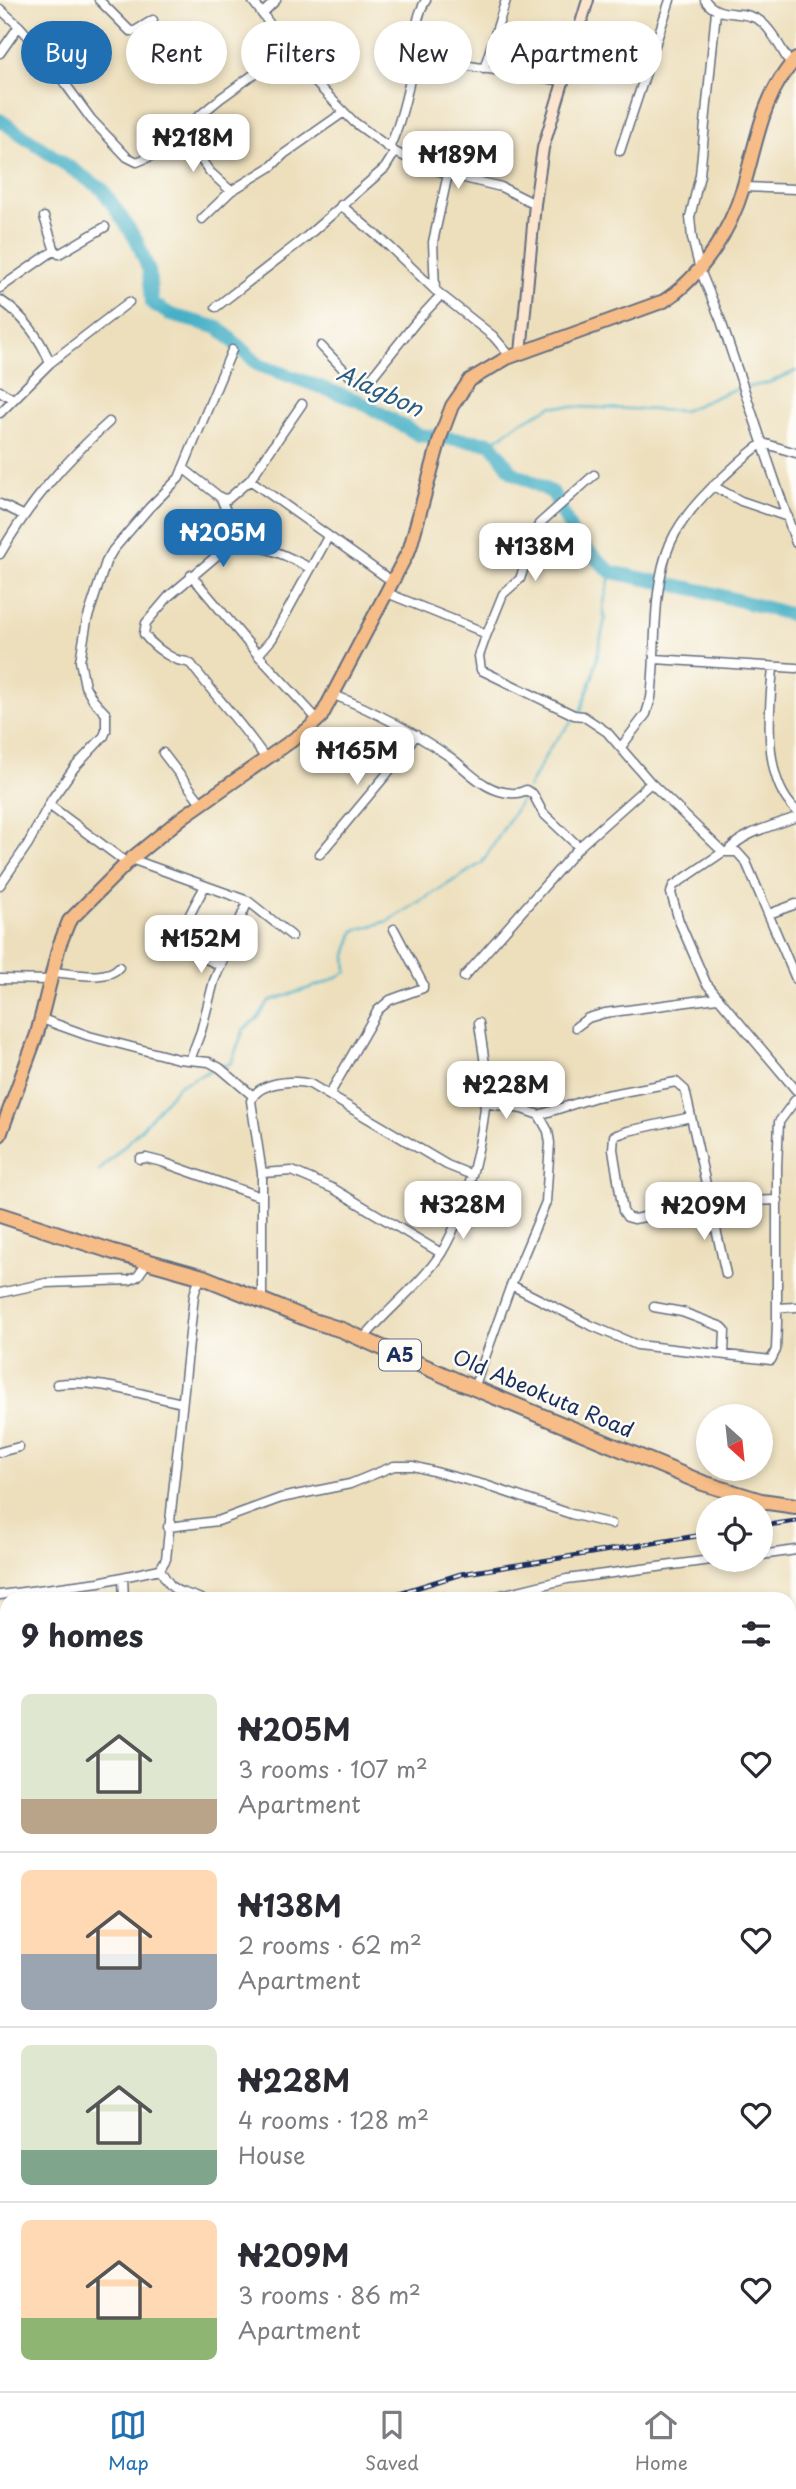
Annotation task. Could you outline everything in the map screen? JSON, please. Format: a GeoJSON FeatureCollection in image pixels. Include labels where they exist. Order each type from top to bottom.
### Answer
{"type":"FeatureCollection","features":[{"type":"Feature","properties":{"kind":"highway","name":"Old Abeokuta Road"},"geometry":{"type":"LineString","coordinates":[[0,1214],[114,1252],[203,1277],[363,1339],[703,1483],[761,1501],[796,1506]]}},
{"type":"Feature","properties":{"kind":"main road"},"geometry":{"type":"LineString","coordinates":[[0,1135],[9,1101],[37,1034],[59,946],[69,921],[129,861],[318,720],[334,695],[410,548],[441,435],[452,406],[470,380],[516,355],[656,305],[683,289],[700,270],[731,218],[744,187],[765,109],[793,62]]}},
{"type":"Feature","properties":{"kind":"main road"},"geometry":{"type":"LineString","coordinates":[[0,1114],[9,1101]]}},
{"type":"Feature","properties":{"kind":"street"},"geometry":{"type":"LineString","coordinates":[[99,0],[130,31],[135,31],[153,20]]}},
{"type":"Feature","properties":{"kind":"street"},"geometry":{"type":"LineString","coordinates":[[252,0],[267,21]]}},
{"type":"Feature","properties":{"kind":"street"},"geometry":{"type":"LineString","coordinates":[[262,14],[276,0]]}},
{"type":"Feature","properties":{"kind":"street"},"geometry":{"type":"LineString","coordinates":[[417,21],[426,0]]}},
{"type":"Feature","properties":{"kind":"street"},"geometry":{"type":"LineString","coordinates":[[472,67],[484,69],[506,0]]}},
{"type":"Feature","properties":{"kind":"street"},"geometry":{"type":"LineString","coordinates":[[581,21],[588,0]]}},
{"type":"Feature","properties":{"kind":"street"},"geometry":{"type":"LineString","coordinates":[[662,24],[670,0]]}},
{"type":"Feature","properties":{"kind":"street"},"geometry":{"type":"LineString","coordinates":[[705,0],[716,11],[761,21],[793,62]]}},
{"type":"Feature","properties":{"kind":"street"},"geometry":{"type":"LineString","coordinates":[[0,9],[41,52],[82,108],[130,159],[137,162],[149,157],[241,83]]}},
{"type":"Feature","properties":{"kind":"street"},"geometry":{"type":"LineString","coordinates":[[716,11],[700,175],[690,217],[700,270],[721,321],[796,543]]}},
{"type":"Feature","properties":{"kind":"street"},"geometry":{"type":"LineString","coordinates":[[0,53],[19,26]]}},
{"type":"Feature","properties":{"kind":"street"},"geometry":{"type":"LineString","coordinates":[[317,84],[354,122],[392,150],[422,166],[501,187],[535,204]]}},
{"type":"Feature","properties":{"kind":"street"},"geometry":{"type":"LineString","coordinates":[[216,307],[305,238],[385,168],[392,150],[407,84]]}},
{"type":"Feature","properties":{"kind":"street"},"geometry":{"type":"LineString","coordinates":[[516,355],[543,148],[563,84]]}},
{"type":"Feature","properties":{"kind":"street"},"geometry":{"type":"LineString","coordinates":[[620,151],[642,84]]}},
{"type":"Feature","properties":{"kind":"street"},"geometry":{"type":"LineString","coordinates":[[202,219],[231,191],[272,166],[311,134],[344,112]]}},
{"type":"Feature","properties":{"kind":"street"},"geometry":{"type":"LineString","coordinates":[[180,131],[210,172],[231,191]]}},
{"type":"Feature","properties":{"kind":"street"},"geometry":{"type":"LineString","coordinates":[[321,346],[351,377],[363,384],[368,382],[438,292],[433,242],[448,174]]}},
{"type":"Feature","properties":{"kind":"street"},"geometry":{"type":"LineString","coordinates":[[744,187],[796,189]]}},
{"type":"Feature","properties":{"kind":"street"},"geometry":{"type":"LineString","coordinates":[[341,205],[438,292],[516,355]]}},
{"type":"Feature","properties":{"kind":"street"},"geometry":{"type":"LineString","coordinates":[[44,217],[55,251],[59,254],[105,227]]}},
{"type":"Feature","properties":{"kind":"street"},"geometry":{"type":"LineString","coordinates":[[0,288],[55,251]]}},
{"type":"Feature","properties":{"kind":"street"},"geometry":{"type":"LineString","coordinates":[[0,300],[11,307],[33,333],[50,363]]}},
{"type":"Feature","properties":{"kind":"street"},"geometry":{"type":"LineString","coordinates":[[0,413],[50,363],[129,302]]}},
{"type":"Feature","properties":{"kind":"street"},"geometry":{"type":"LineString","coordinates":[[0,885],[74,768],[98,744],[106,731],[106,714],[93,700],[85,685],[80,661],[87,620],[106,562],[149,508],[179,478],[232,350]]}},
{"type":"Feature","properties":{"kind":"street"},"geometry":{"type":"LineString","coordinates":[[0,391],[13,399]]}},
{"type":"Feature","properties":{"kind":"street"},"geometry":{"type":"LineString","coordinates":[[221,498],[228,499],[250,480],[302,404]]}},
{"type":"Feature","properties":{"kind":"street"},"geometry":{"type":"LineString","coordinates":[[0,554],[23,515],[65,462],[109,422]]}},
{"type":"Feature","properties":{"kind":"street"},"geometry":{"type":"LineString","coordinates":[[621,747],[646,714],[651,698],[661,574],[669,544],[683,520],[747,453],[763,443],[796,453]]}},
{"type":"Feature","properties":{"kind":"street"},"geometry":{"type":"LineString","coordinates":[[183,468],[221,498],[240,536],[259,549],[274,551],[310,568]]}},
{"type":"Feature","properties":{"kind":"street"},"geometry":{"type":"LineString","coordinates":[[594,475],[539,524],[520,579],[503,594],[486,636],[479,656],[481,670],[574,715],[583,716],[607,732],[651,783],[726,852],[737,852],[746,862],[796,978]]}},
{"type":"Feature","properties":{"kind":"street"},"geometry":{"type":"LineString","coordinates":[[250,480],[390,587],[486,636]]}},
{"type":"Feature","properties":{"kind":"street"},"geometry":{"type":"LineString","coordinates":[[713,486],[741,501],[788,517]]}},
{"type":"Feature","properties":{"kind":"street"},"geometry":{"type":"LineString","coordinates":[[0,504],[23,515]]}},
{"type":"Feature","properties":{"kind":"street"},"geometry":{"type":"LineString","coordinates":[[240,536],[169,596],[146,623],[144,634],[150,643],[177,660],[186,660],[191,664],[215,697],[244,727],[265,759]]}},
{"type":"Feature","properties":{"kind":"street"},"geometry":{"type":"LineString","coordinates":[[258,655],[272,639],[328,537]]}},
{"type":"Feature","properties":{"kind":"street"},"geometry":{"type":"LineString","coordinates":[[191,575],[258,655],[318,720]]}},
{"type":"Feature","properties":{"kind":"street"},"geometry":{"type":"LineString","coordinates":[[655,659],[796,668]]}},
{"type":"Feature","properties":{"kind":"street"},"geometry":{"type":"LineString","coordinates":[[773,668],[770,734],[772,758],[780,790],[796,810]]}},
{"type":"Feature","properties":{"kind":"street"},"geometry":{"type":"LineString","coordinates":[[334,695],[367,708],[416,735],[484,784],[514,794],[526,790],[533,794],[543,813],[579,847]]}},
{"type":"Feature","properties":{"kind":"street"},"geometry":{"type":"LineString","coordinates":[[320,855],[416,735]]}},
{"type":"Feature","properties":{"kind":"street"},"geometry":{"type":"LineString","coordinates":[[163,753],[202,804]]}},
{"type":"Feature","properties":{"kind":"street"},"geometry":{"type":"LineString","coordinates":[[464,977],[579,847],[651,783]]}},
{"type":"Feature","properties":{"kind":"street"},"geometry":{"type":"LineString","coordinates":[[49,805],[129,861],[247,901],[292,936]]}},
{"type":"Feature","properties":{"kind":"street"},"geometry":{"type":"LineString","coordinates":[[796,817],[734,844],[726,852],[676,882],[671,893],[693,958],[717,998],[796,1090]]}},
{"type":"Feature","properties":{"kind":"street"},"geometry":{"type":"LineString","coordinates":[[205,886],[187,920],[184,946],[221,966]]}},
{"type":"Feature","properties":{"kind":"street"},"geometry":{"type":"LineString","coordinates":[[190,1060],[221,966],[247,901]]}},
{"type":"Feature","properties":{"kind":"street"},"geometry":{"type":"LineString","coordinates":[[769,914],[796,904]]}},
{"type":"Feature","properties":{"kind":"street"},"geometry":{"type":"LineString","coordinates":[[329,1095],[378,1010],[390,1000],[423,988],[394,929]]}},
{"type":"Feature","properties":{"kind":"street"},"geometry":{"type":"LineString","coordinates":[[0,979],[102,975],[112,973],[119,967]]}},
{"type":"Feature","properties":{"kind":"street"},"geometry":{"type":"LineString","coordinates":[[576,1027],[588,1018],[605,1013],[717,998]]}},
{"type":"Feature","properties":{"kind":"street"},"geometry":{"type":"LineString","coordinates":[[39,1019],[89,1036],[209,1062],[253,1096]]}},
{"type":"Feature","properties":{"kind":"street"},"geometry":{"type":"LineString","coordinates":[[363,1339],[441,1253],[457,1218],[472,1175],[481,1136],[486,1073],[479,1023]]}},
{"type":"Feature","properties":{"kind":"street"},"geometry":{"type":"LineString","coordinates":[[262,1299],[262,1173],[251,1101],[263,1088],[298,1080],[310,1084],[447,1165],[472,1175]]}},
{"type":"Feature","properties":{"kind":"street"},"geometry":{"type":"LineString","coordinates":[[484,1103],[522,1109],[539,1115],[596,1097],[676,1082],[685,1090],[726,1274]]}},
{"type":"Feature","properties":{"kind":"street"},"geometry":{"type":"LineString","coordinates":[[511,1285],[590,1325],[637,1345],[771,1360],[776,1350],[779,1122],[796,1099]]}},
{"type":"Feature","properties":{"kind":"street"},"geometry":{"type":"LineString","coordinates":[[474,1388],[511,1285],[546,1202],[550,1143],[548,1130],[539,1115]]}},
{"type":"Feature","properties":{"kind":"street"},"geometry":{"type":"LineString","coordinates":[[691,1117],[628,1130],[614,1136],[613,1149],[623,1211],[627,1217],[634,1219],[711,1204],[778,1200]]}},
{"type":"Feature","properties":{"kind":"street"},"geometry":{"type":"LineString","coordinates":[[139,1159],[162,1162],[261,1197]]}},
{"type":"Feature","properties":{"kind":"street"},"geometry":{"type":"LineString","coordinates":[[262,1173],[292,1171],[334,1189],[441,1253]]}},
{"type":"Feature","properties":{"kind":"street"},"geometry":{"type":"LineString","coordinates":[[0,1293],[46,1283],[130,1280],[138,1276],[149,1260]]}},
{"type":"Feature","properties":{"kind":"street"},"geometry":{"type":"LineString","coordinates":[[20,1592],[160,1569],[166,1559],[194,1295],[203,1277]]}},
{"type":"Feature","properties":{"kind":"street"},"geometry":{"type":"LineString","coordinates":[[654,1307],[682,1312],[722,1327],[726,1336],[724,1354]]}},
{"type":"Feature","properties":{"kind":"street"},"geometry":{"type":"LineString","coordinates":[[777,1308],[796,1307]]}},
{"type":"Feature","properties":{"kind":"street"},"geometry":{"type":"LineString","coordinates":[[57,1384],[71,1382],[112,1387],[182,1403]]}},
{"type":"Feature","properties":{"kind":"street"},"geometry":{"type":"LineString","coordinates":[[0,1452],[19,1447]]}},
{"type":"Feature","properties":{"kind":"street"},"geometry":{"type":"LineString","coordinates":[[168,1527],[218,1521],[281,1498],[350,1484],[394,1466],[413,1466],[485,1485],[571,1514],[611,1524]]}},
{"type":"Feature","properties":{"kind":"street"},"geometry":{"type":"LineString","coordinates":[[773,1553],[796,1550]]}},
{"type":"Feature","properties":{"kind":"street"},"geometry":{"type":"LineString","coordinates":[[514,1592],[567,1579],[696,1562]]}},
{"type":"Feature","properties":{"kind":"street"},"geometry":{"type":"LineString","coordinates":[[160,1569],[169,1587],[178,1592]]}},
{"type":"Feature","properties":{"kind":"street"},"geometry":{"type":"LineString","coordinates":[[123,1577],[124,1592]]}},
{"type":"Feature","properties":{"kind":"street"},"geometry":{"type":"LineString","coordinates":[[540,1586],[541,1592]]}},
{"type":"Feature","properties":{"kind":"waterway","name":"Alagbon"},"geometry":{"type":"LineString","coordinates":[[0,120],[103,190],[137,241],[149,271],[152,303],[171,315],[219,328],[259,365],[359,401],[419,435],[491,443],[512,472],[553,493],[575,539],[611,572],[704,591],[796,616]]}},
{"type":"Feature","properties":{"kind":"waterway"},"geometry":{"type":"LineString","coordinates":[[491,443],[519,423],[552,406],[683,411],[730,391],[768,383],[796,371]]}},
{"type":"Feature","properties":{"kind":"waterway"},"geometry":{"type":"LineString","coordinates":[[580,713],[593,676],[605,619],[603,607],[611,572]]}},
{"type":"Feature","properties":{"kind":"waterway"},"geometry":{"type":"LineString","coordinates":[[528,788],[551,746],[575,718]]}},
{"type":"Feature","properties":{"kind":"waterway"},"geometry":{"type":"LineString","coordinates":[[220,1067],[231,1063],[244,1029],[258,1018],[269,1001],[325,983],[347,972],[346,955],[354,931],[388,921],[482,863],[525,794]]}},
{"type":"Feature","properties":{"kind":"waterway"},"geometry":{"type":"LineString","coordinates":[[99,1171],[141,1129],[180,1084],[214,1069]]}},
{"type":"Feature","properties":{"kind":"railway"},"geometry":{"type":"LineString","coordinates":[[773,1524],[796,1521]]}},
{"type":"Feature","properties":{"kind":"railway"},"geometry":{"type":"LineString","coordinates":[[403,1592],[461,1574],[696,1536]]}}]}
